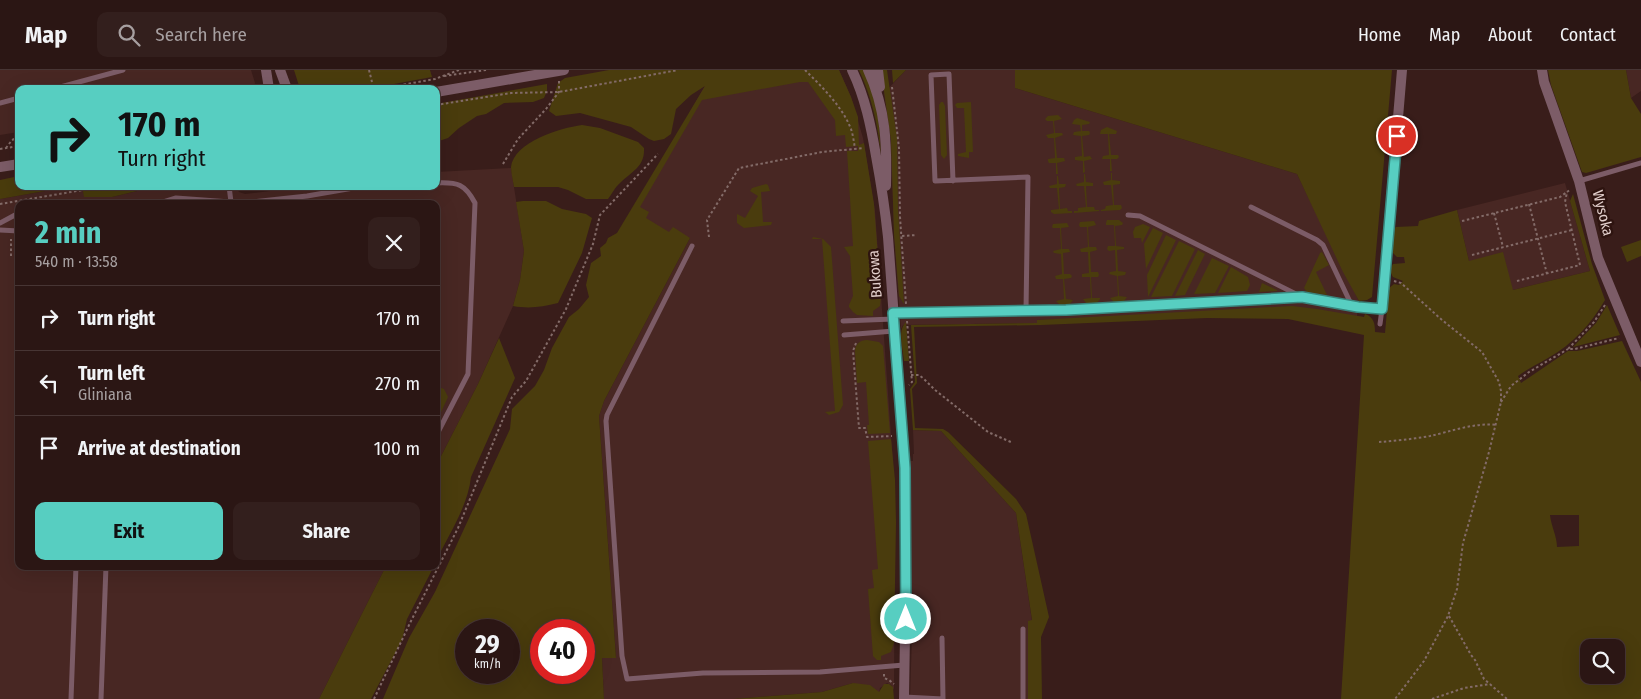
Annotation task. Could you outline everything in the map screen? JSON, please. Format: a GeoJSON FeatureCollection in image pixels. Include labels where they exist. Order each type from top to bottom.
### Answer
{"type":"FeatureCollection","features":[{"type":"Feature","properties":{"kind":"street"},"geometry":{"type":"LineString","coordinates":[[266,70],[269,85]]}},
{"type":"Feature","properties":{"kind":"street"},"geometry":{"type":"LineString","coordinates":[[280,70],[286,85]]}},
{"type":"Feature","properties":{"kind":"street"},"geometry":{"type":"LineString","coordinates":[[440,91],[561,70]]}},
{"type":"Feature","properties":{"kind":"street","name":"Bukowa"},"geometry":{"type":"LineString","coordinates":[[852,70],[863,95],[870,123],[885,206],[905,468],[904,698]]}},
{"type":"Feature","properties":{"kind":"street","name":"Bukowa"},"geometry":{"type":"LineString","coordinates":[[868,70],[874,82],[883,113],[887,156],[885,206]]}},
{"type":"Feature","properties":{"kind":"street"},"geometry":{"type":"LineString","coordinates":[[878,70],[883,113]]}},
{"type":"Feature","properties":{"kind":"street"},"geometry":{"type":"LineString","coordinates":[[1383,296],[1402,70]]}},
{"type":"Feature","properties":{"kind":"street","name":"Wysoka"},"geometry":{"type":"LineString","coordinates":[[1542,70],[1544,82],[1580,184],[1598,258],[1641,362]]}},
{"type":"Feature","properties":{"kind":"street"},"geometry":{"type":"LineString","coordinates":[[0,167],[15,165]]}},
{"type":"Feature","properties":{"kind":"lane"},"geometry":{"type":"LineString","coordinates":[[68,85],[122,70]]}},
{"type":"Feature","properties":{"kind":"lane"},"geometry":{"type":"LineString","coordinates":[[953,181],[949,74],[931,75],[936,182],[1028,177],[1026,311]]}},
{"type":"Feature","properties":{"kind":"lane"},"geometry":{"type":"LineString","coordinates":[[0,103],[15,99]]}},
{"type":"Feature","properties":{"kind":"lane"},"geometry":{"type":"LineString","coordinates":[[1580,184],[1641,163]]}},
{"type":"Feature","properties":{"kind":"lane"},"geometry":{"type":"LineString","coordinates":[[440,183],[458,184],[468,191],[475,203],[468,374],[440,428]]}},
{"type":"Feature","properties":{"kind":"lane"},"geometry":{"type":"LineString","coordinates":[[271,200],[342,190]]}},
{"type":"Feature","properties":{"kind":"lane"},"geometry":{"type":"LineString","coordinates":[[170,200],[176,198],[204,200]]}},
{"type":"Feature","properties":{"kind":"lane"},"geometry":{"type":"LineString","coordinates":[[1251,207],[1317,240],[1323,245],[1352,306]]}},
{"type":"Feature","properties":{"kind":"lane"},"geometry":{"type":"LineString","coordinates":[[0,223],[15,216]]}},
{"type":"Feature","properties":{"kind":"lane"},"geometry":{"type":"LineString","coordinates":[[1128,216],[1140,216],[1302,297]]}},
{"type":"Feature","properties":{"kind":"lane"},"geometry":{"type":"LineString","coordinates":[[0,230],[15,230]]}},
{"type":"Feature","properties":{"kind":"lane"},"geometry":{"type":"LineString","coordinates":[[692,246],[609,409],[606,421],[622,656],[627,679],[703,674],[820,672],[905,665]]}},
{"type":"Feature","properties":{"kind":"lane"},"geometry":{"type":"LineString","coordinates":[[1380,324],[1383,296]]}},
{"type":"Feature","properties":{"kind":"lane"},"geometry":{"type":"LineString","coordinates":[[843,321],[907,313],[1079,310],[1302,297],[1382,309]]}},
{"type":"Feature","properties":{"kind":"lane"},"geometry":{"type":"LineString","coordinates":[[844,336],[894,331]]}},
{"type":"Feature","properties":{"kind":"lane"},"geometry":{"type":"LineString","coordinates":[[71,699],[76,570]]}},
{"type":"Feature","properties":{"kind":"lane"},"geometry":{"type":"LineString","coordinates":[[101,699],[106,570]]}},
{"type":"Feature","properties":{"kind":"lane"},"geometry":{"type":"LineString","coordinates":[[1023,629],[1023,699]]}},
{"type":"Feature","properties":{"kind":"lane"},"geometry":{"type":"LineString","coordinates":[[904,698],[943,699],[942,638]]}},
{"type":"Feature","properties":{"kind":"path"},"geometry":{"type":"LineString","coordinates":[[369,70],[372,82]]}},
{"type":"Feature","properties":{"kind":"path"},"geometry":{"type":"LineString","coordinates":[[398,85],[442,76],[459,70]]}},
{"type":"Feature","properties":{"kind":"path"},"geometry":{"type":"LineString","coordinates":[[442,76],[447,77],[486,70]]}},
{"type":"Feature","properties":{"kind":"path"},"geometry":{"type":"LineString","coordinates":[[502,164],[518,139],[559,92],[561,70]]}},
{"type":"Feature","properties":{"kind":"path"},"geometry":{"type":"LineString","coordinates":[[440,104],[511,93],[559,92],[678,70]]}},
{"type":"Feature","properties":{"kind":"path"},"geometry":{"type":"LineString","coordinates":[[805,70],[843,113],[852,130],[855,148]]}},
{"type":"Feature","properties":{"kind":"path"},"geometry":{"type":"LineString","coordinates":[[892,87],[899,148],[902,236],[912,375],[912,382],[907,388]]}},
{"type":"Feature","properties":{"kind":"path"},"geometry":{"type":"LineString","coordinates":[[6,148],[15,139]]}},
{"type":"Feature","properties":{"kind":"path"},"geometry":{"type":"LineString","coordinates":[[0,150],[15,147]]}},
{"type":"Feature","properties":{"kind":"path"},"geometry":{"type":"LineString","coordinates":[[709,237],[708,220],[738,168],[822,152],[867,148]]}},
{"type":"Feature","properties":{"kind":"path"},"geometry":{"type":"LineString","coordinates":[[440,564],[458,528],[512,397],[526,381],[566,309],[593,244],[600,215],[658,154]]}},
{"type":"Feature","properties":{"kind":"path"},"geometry":{"type":"LineString","coordinates":[[1462,221],[1560,197],[1580,184]]}},
{"type":"Feature","properties":{"kind":"path"},"geometry":{"type":"LineString","coordinates":[[24,200],[83,190]]}},
{"type":"Feature","properties":{"kind":"path"},"geometry":{"type":"LineString","coordinates":[[1518,281],[1580,265],[1565,202],[1566,192]]}},
{"type":"Feature","properties":{"kind":"path"},"geometry":{"type":"LineString","coordinates":[[0,204],[15,201]]}},
{"type":"Feature","properties":{"kind":"path"},"geometry":{"type":"LineString","coordinates":[[1529,204],[1547,274]]}},
{"type":"Feature","properties":{"kind":"path"},"geometry":{"type":"LineString","coordinates":[[1494,213],[1503,248]]}},
{"type":"Feature","properties":{"kind":"path"},"geometry":{"type":"LineString","coordinates":[[1472,255],[1572,230]]}},
{"type":"Feature","properties":{"kind":"path"},"geometry":{"type":"LineString","coordinates":[[902,236],[917,236]]}},
{"type":"Feature","properties":{"kind":"path"},"geometry":{"type":"LineString","coordinates":[[5,237],[11,238],[11,256]]}},
{"type":"Feature","properties":{"kind":"path"},"geometry":{"type":"LineString","coordinates":[[1385,281],[1401,283],[1442,320],[1482,352],[1499,382],[1501,391],[1501,402],[1496,425],[1463,543],[1456,589],[1448,616],[1424,661],[1394,699]]}},
{"type":"Feature","properties":{"kind":"path"},"geometry":{"type":"LineString","coordinates":[[1501,402],[1511,386],[1529,372],[1568,349],[1594,322],[1608,300]]}},
{"type":"Feature","properties":{"kind":"path"},"geometry":{"type":"LineString","coordinates":[[1568,349],[1624,337]]}},
{"type":"Feature","properties":{"kind":"path"},"geometry":{"type":"LineString","coordinates":[[859,340],[853,350],[859,428],[865,428],[866,437]]}},
{"type":"Feature","properties":{"kind":"path"},"geometry":{"type":"LineString","coordinates":[[912,375],[919,375],[988,432],[1013,443]]}},
{"type":"Feature","properties":{"kind":"path"},"geometry":{"type":"LineString","coordinates":[[1378,442],[1427,436],[1489,424],[1496,425]]}},
{"type":"Feature","properties":{"kind":"path"},"geometry":{"type":"LineString","coordinates":[[374,699],[437,570]]}},
{"type":"Feature","properties":{"kind":"path"},"geometry":{"type":"LineString","coordinates":[[1448,616],[1475,660],[1484,679],[1507,699]]}},
{"type":"Feature","properties":{"kind":"path"},"geometry":{"type":"LineString","coordinates":[[1432,699],[1464,688],[1490,684]]}},
{"type":"Feature","properties":{"kind":"shaded area"},"geometry":{"type":"Polygon","coordinates":[[[0,70],[251,70],[255,83],[254,85],[15,85],[15,133],[0,135],[0,70]]]}},
{"type":"Feature","properties":{"kind":"shaded area"},"geometry":{"type":"Polygon","coordinates":[[[294,70],[430,70],[432,77],[389,85],[299,85],[294,70]]]}},
{"type":"Feature","properties":{"kind":"shaded area"},"geometry":{"type":"Polygon","coordinates":[[[609,70],[839,70],[858,117],[859,145],[864,143],[874,204],[881,296],[880,306],[873,311],[873,316],[857,315],[849,307],[853,296],[850,256],[844,247],[853,246],[847,151],[858,151],[858,146],[846,147],[845,135],[836,136],[835,120],[808,82],[702,100],[640,207],[649,212],[646,218],[669,232],[673,227],[690,238],[604,401],[599,416],[616,658],[602,658],[604,699],[383,699],[409,638],[435,592],[510,429],[512,409],[535,386],[544,370],[552,348],[569,317],[589,297],[586,285],[591,263],[601,256],[600,248],[606,243],[608,238],[617,233],[705,86],[691,95],[676,109],[671,134],[664,139],[654,141],[631,127],[580,113],[556,116],[549,111],[558,83],[565,78],[609,70]]]}},
{"type":"Feature","properties":{"kind":"shaded area"},"geometry":{"type":"Polygon","coordinates":[[[839,70],[851,97],[863,138],[875,211],[895,492],[894,690],[887,683],[880,688],[879,693],[853,683],[822,692],[734,699],[604,699],[602,658],[616,657],[599,416],[604,401],[690,238],[617,239],[706,84],[839,70]]]}},
{"type":"Feature","properties":{"kind":"shaded area"},"geometry":{"type":"Polygon","coordinates":[[[859,70],[866,70],[873,91],[879,123],[881,156],[874,112],[859,70]]]}},
{"type":"Feature","properties":{"kind":"shaded area"},"geometry":{"type":"Polygon","coordinates":[[[881,70],[887,70],[897,138],[898,210],[904,304],[899,296],[894,234],[891,140],[881,70]]]}},
{"type":"Feature","properties":{"kind":"shaded area"},"geometry":{"type":"Polygon","coordinates":[[[892,70],[906,70],[893,83],[892,70]]]}},
{"type":"Feature","properties":{"kind":"shaded area"},"geometry":{"type":"Polygon","coordinates":[[[906,70],[1015,70],[1015,88],[1297,174],[1359,301],[1357,316],[1364,317],[1203,316],[1037,320],[1037,323],[903,325],[901,329],[894,234],[891,140],[884,93],[906,70]]]}},
{"type":"Feature","properties":{"kind":"shaded area"},"geometry":{"type":"Polygon","coordinates":[[[1015,70],[1392,70],[1372,297],[1359,301],[1343,272],[1297,174],[1015,88],[1015,70]]]}},
{"type":"Feature","properties":{"kind":"shaded area"},"geometry":{"type":"Polygon","coordinates":[[[1548,70],[1626,70],[1631,98],[1641,114],[1641,157],[1586,173],[1582,172],[1551,85],[1548,70]]]}},
{"type":"Feature","properties":{"kind":"shaded area"},"geometry":{"type":"Polygon","coordinates":[[[1626,70],[1641,70],[1641,91],[1631,98],[1626,70]]]}},
{"type":"Feature","properties":{"kind":"shaded area"},"geometry":{"type":"Polygon","coordinates":[[[547,84],[544,98],[533,102],[504,103],[486,114],[477,116],[448,138],[440,141],[440,103],[547,84]]]}},
{"type":"Feature","properties":{"kind":"shaded area"},"geometry":{"type":"Polygon","coordinates":[[[941,102],[945,106],[947,155],[944,159],[941,155],[939,105],[941,102]]]}},
{"type":"Feature","properties":{"kind":"shaded area"},"geometry":{"type":"Polygon","coordinates":[[[971,102],[973,152],[969,152],[969,158],[958,156],[958,154],[966,152],[964,108],[957,108],[955,105],[957,103],[971,102]]]}},
{"type":"Feature","properties":{"kind":"shaded area"},"geometry":{"type":"Polygon","coordinates":[[[1058,115],[1062,119],[1054,121],[1055,133],[1062,133],[1063,135],[1055,138],[1057,158],[1064,158],[1065,161],[1057,163],[1058,174],[1056,174],[1056,163],[1049,163],[1048,161],[1048,159],[1055,158],[1054,138],[1048,138],[1046,135],[1054,133],[1053,121],[1045,119],[1048,116],[1058,115]]]}},
{"type":"Feature","properties":{"kind":"shaded area"},"geometry":{"type":"Polygon","coordinates":[[[1077,118],[1090,122],[1089,124],[1082,125],[1082,131],[1089,131],[1090,133],[1089,135],[1082,136],[1084,157],[1090,156],[1092,159],[1084,161],[1085,172],[1083,173],[1083,161],[1075,160],[1075,157],[1082,156],[1081,136],[1073,135],[1074,132],[1081,131],[1080,125],[1072,124],[1077,118]]]}},
{"type":"Feature","properties":{"kind":"shaded area"},"geometry":{"type":"Polygon","coordinates":[[[582,125],[600,128],[638,142],[644,148],[640,164],[618,185],[608,199],[586,199],[558,187],[514,187],[511,167],[514,158],[520,150],[551,133],[582,125]]]}},
{"type":"Feature","properties":{"kind":"shaded area"},"geometry":{"type":"Polygon","coordinates":[[[1107,127],[1117,131],[1116,134],[1109,134],[1111,155],[1118,155],[1119,157],[1111,159],[1112,171],[1110,171],[1110,159],[1102,159],[1103,156],[1109,155],[1108,134],[1100,134],[1101,130],[1107,127]]]}},
{"type":"Feature","properties":{"kind":"shaded area"},"geometry":{"type":"Polygon","coordinates":[[[511,168],[524,251],[520,280],[513,306],[478,384],[440,458],[440,200],[15,200],[15,570],[384,570],[319,699],[0,699],[0,199],[51,190],[83,190],[85,197],[112,197],[141,190],[238,190],[245,194],[278,190],[440,190],[440,172],[511,168]]]}},
{"type":"Feature","properties":{"kind":"shaded area"},"geometry":{"type":"Polygon","coordinates":[[[1111,173],[1112,180],[1120,181],[1120,184],[1113,185],[1114,205],[1121,205],[1122,208],[1120,210],[1101,211],[1106,206],[1113,205],[1111,185],[1104,185],[1103,182],[1111,180],[1111,173]]]}},
{"type":"Feature","properties":{"kind":"shaded area"},"geometry":{"type":"Polygon","coordinates":[[[1084,174],[1086,182],[1093,183],[1093,186],[1086,186],[1087,207],[1094,207],[1095,210],[1099,211],[1074,213],[1074,211],[1078,211],[1078,208],[1086,207],[1084,186],[1077,186],[1076,184],[1084,182],[1084,174]]]}},
{"type":"Feature","properties":{"kind":"shaded area"},"geometry":{"type":"Polygon","coordinates":[[[1057,176],[1059,184],[1066,184],[1065,187],[1059,188],[1060,209],[1067,208],[1072,213],[1054,214],[1051,212],[1051,210],[1059,209],[1057,188],[1050,188],[1049,186],[1057,184],[1057,176]]]}},
{"type":"Feature","properties":{"kind":"shaded area"},"geometry":{"type":"Polygon","coordinates":[[[15,177],[15,190],[51,190],[0,199],[0,180],[15,177]]]}},
{"type":"Feature","properties":{"kind":"shaded area"},"geometry":{"type":"Polygon","coordinates":[[[1565,183],[1590,271],[1513,290],[1469,261],[1457,210],[1565,183]]]}},
{"type":"Feature","properties":{"kind":"shaded area"},"geometry":{"type":"Polygon","coordinates":[[[766,184],[770,191],[761,192],[763,222],[772,222],[771,225],[744,228],[737,223],[737,214],[745,218],[758,196],[750,191],[752,188],[766,184]]]}},
{"type":"Feature","properties":{"kind":"shaded area"},"geometry":{"type":"Polygon","coordinates":[[[83,190],[141,190],[112,197],[84,197],[83,190]]]}},
{"type":"Feature","properties":{"kind":"shaded area"},"geometry":{"type":"Polygon","coordinates":[[[1573,194],[1592,264],[1605,300],[1594,317],[1573,340],[1518,376],[1521,383],[1568,351],[1577,351],[1622,341],[1641,382],[1641,699],[1341,699],[1364,335],[1288,319],[1207,318],[1041,325],[914,327],[917,383],[912,389],[915,428],[943,429],[948,432],[1016,499],[1026,514],[1049,617],[1041,637],[1042,699],[1028,699],[1028,621],[1032,620],[1016,513],[941,431],[913,430],[910,389],[915,382],[911,325],[1037,323],[1037,320],[1292,306],[1364,317],[1365,314],[1373,321],[1375,332],[1385,333],[1389,288],[1394,284],[1399,285],[1403,281],[1393,277],[1391,267],[1393,264],[1405,263],[1404,257],[1397,257],[1392,252],[1394,229],[1396,227],[1418,226],[1419,221],[1457,210],[1469,261],[1503,252],[1513,290],[1590,271],[1570,201],[1573,194]],[[1550,515],[1557,547],[1579,546],[1579,515],[1550,515]]]}},
{"type":"Feature","properties":{"kind":"shaded area"},"geometry":{"type":"Polygon","coordinates":[[[546,201],[562,209],[586,214],[592,218],[582,253],[558,303],[536,307],[513,306],[520,280],[524,251],[516,202],[546,201]]]}},
{"type":"Feature","properties":{"kind":"shaded area"},"geometry":{"type":"Polygon","coordinates":[[[1107,220],[1119,220],[1123,223],[1122,225],[1115,226],[1116,246],[1124,247],[1124,249],[1117,250],[1118,271],[1126,272],[1125,275],[1118,276],[1119,296],[1127,297],[1124,301],[1114,302],[1110,298],[1118,296],[1117,276],[1109,274],[1116,271],[1115,250],[1109,251],[1107,249],[1108,246],[1115,246],[1114,225],[1106,225],[1107,220]]]}},
{"type":"Feature","properties":{"kind":"shaded area"},"geometry":{"type":"Polygon","coordinates":[[[1094,221],[1096,225],[1088,227],[1089,247],[1096,247],[1097,250],[1090,252],[1091,272],[1098,272],[1099,275],[1098,277],[1091,277],[1092,298],[1100,299],[1097,303],[1086,303],[1083,299],[1091,298],[1090,277],[1082,277],[1082,274],[1089,273],[1088,252],[1081,252],[1080,249],[1088,247],[1087,227],[1080,227],[1079,225],[1080,222],[1094,221]]]}},
{"type":"Feature","properties":{"kind":"shaded area"},"geometry":{"type":"Polygon","coordinates":[[[1067,223],[1069,227],[1061,228],[1062,249],[1069,249],[1070,252],[1063,253],[1064,274],[1072,276],[1071,278],[1064,279],[1066,299],[1073,300],[1070,304],[1060,305],[1056,301],[1064,299],[1063,279],[1056,279],[1055,276],[1062,274],[1061,254],[1054,253],[1053,251],[1061,249],[1060,228],[1052,227],[1053,224],[1067,223]]]}},
{"type":"Feature","properties":{"kind":"shaded area"},"geometry":{"type":"Polygon","coordinates":[[[1143,224],[1150,227],[1142,243],[1141,238],[1134,238],[1133,232],[1135,227],[1143,224]]]}},
{"type":"Feature","properties":{"kind":"shaded area"},"geometry":{"type":"Polygon","coordinates":[[[1153,228],[1163,233],[1146,269],[1144,244],[1153,228]]]}},
{"type":"Feature","properties":{"kind":"shaded area"},"geometry":{"type":"Polygon","coordinates":[[[1166,235],[1176,240],[1148,297],[1147,275],[1166,235]]]}},
{"type":"Feature","properties":{"kind":"shaded area"},"geometry":{"type":"Polygon","coordinates":[[[813,237],[823,239],[831,247],[843,405],[839,412],[829,415],[825,412],[835,411],[822,239],[812,239],[813,237]]]}},
{"type":"Feature","properties":{"kind":"shaded area"},"geometry":{"type":"Polygon","coordinates":[[[1641,240],[1641,256],[1627,262],[1621,247],[1641,240]]]}},
{"type":"Feature","properties":{"kind":"shaded area"},"geometry":{"type":"Polygon","coordinates":[[[1179,241],[1195,249],[1172,296],[1151,297],[1179,241]]]}},
{"type":"Feature","properties":{"kind":"shaded area"},"geometry":{"type":"Polygon","coordinates":[[[1198,250],[1205,254],[1185,295],[1175,296],[1198,250]]]}},
{"type":"Feature","properties":{"kind":"shaded area"},"geometry":{"type":"Polygon","coordinates":[[[1322,252],[1329,265],[1316,272],[1327,295],[1307,292],[1304,288],[1322,252]]]}},
{"type":"Feature","properties":{"kind":"shaded area"},"geometry":{"type":"Polygon","coordinates":[[[1212,258],[1229,266],[1215,293],[1194,294],[1212,258]]]}},
{"type":"Feature","properties":{"kind":"shaded area"},"geometry":{"type":"Polygon","coordinates":[[[1231,267],[1248,277],[1250,285],[1247,291],[1218,293],[1231,267]]]}},
{"type":"Feature","properties":{"kind":"shaded area"},"geometry":{"type":"Polygon","coordinates":[[[1262,283],[1277,290],[1277,291],[1259,292],[1262,283]]]}},
{"type":"Feature","properties":{"kind":"shaded area"},"geometry":{"type":"Polygon","coordinates":[[[1607,305],[1620,335],[1573,347],[1596,323],[1607,305]]]}},
{"type":"Feature","properties":{"kind":"shaded area"},"geometry":{"type":"Polygon","coordinates":[[[906,322],[909,361],[904,361],[901,340],[903,326],[906,322]]]}},
{"type":"Feature","properties":{"kind":"shaded area"},"geometry":{"type":"Polygon","coordinates":[[[499,338],[515,378],[471,477],[462,509],[440,553],[440,458],[499,338]]]}},
{"type":"Feature","properties":{"kind":"shaded area"},"geometry":{"type":"Polygon","coordinates":[[[867,340],[879,342],[883,346],[890,433],[868,434],[866,382],[857,383],[855,352],[858,343],[867,340]]]}},
{"type":"Feature","properties":{"kind":"shaded area"},"geometry":{"type":"Polygon","coordinates":[[[440,388],[444,389],[448,397],[440,414],[440,388]]]}},
{"type":"Feature","properties":{"kind":"shaded area"},"geometry":{"type":"Polygon","coordinates":[[[913,430],[941,431],[1016,513],[1032,621],[1028,621],[1028,699],[910,699],[912,635],[910,461],[913,461],[914,454],[913,430]]]}},
{"type":"Feature","properties":{"kind":"shaded area"},"geometry":{"type":"Polygon","coordinates":[[[891,439],[895,480],[896,522],[894,643],[891,652],[881,656],[881,660],[877,660],[873,656],[868,589],[874,588],[872,570],[878,569],[868,441],[891,439]]]}},
{"type":"Feature","properties":{"kind":"shaded area"},"geometry":{"type":"Polygon","coordinates":[[[384,570],[432,570],[407,619],[402,640],[371,699],[319,699],[384,570]]]}},
{"type":"Feature","properties":{"kind":"shaded area"},"geometry":{"type":"Polygon","coordinates":[[[853,683],[870,685],[879,692],[884,684],[889,684],[893,687],[894,699],[733,699],[822,692],[853,683]]]}},
{"type":"Feature","properties":{"kind":"route"},"geometry":{"type":"LineString","coordinates":[[906,619],[905,468],[893,313],[1066,310],[1302,297],[1358,307],[1382,309],[1397,136]]}}]}
